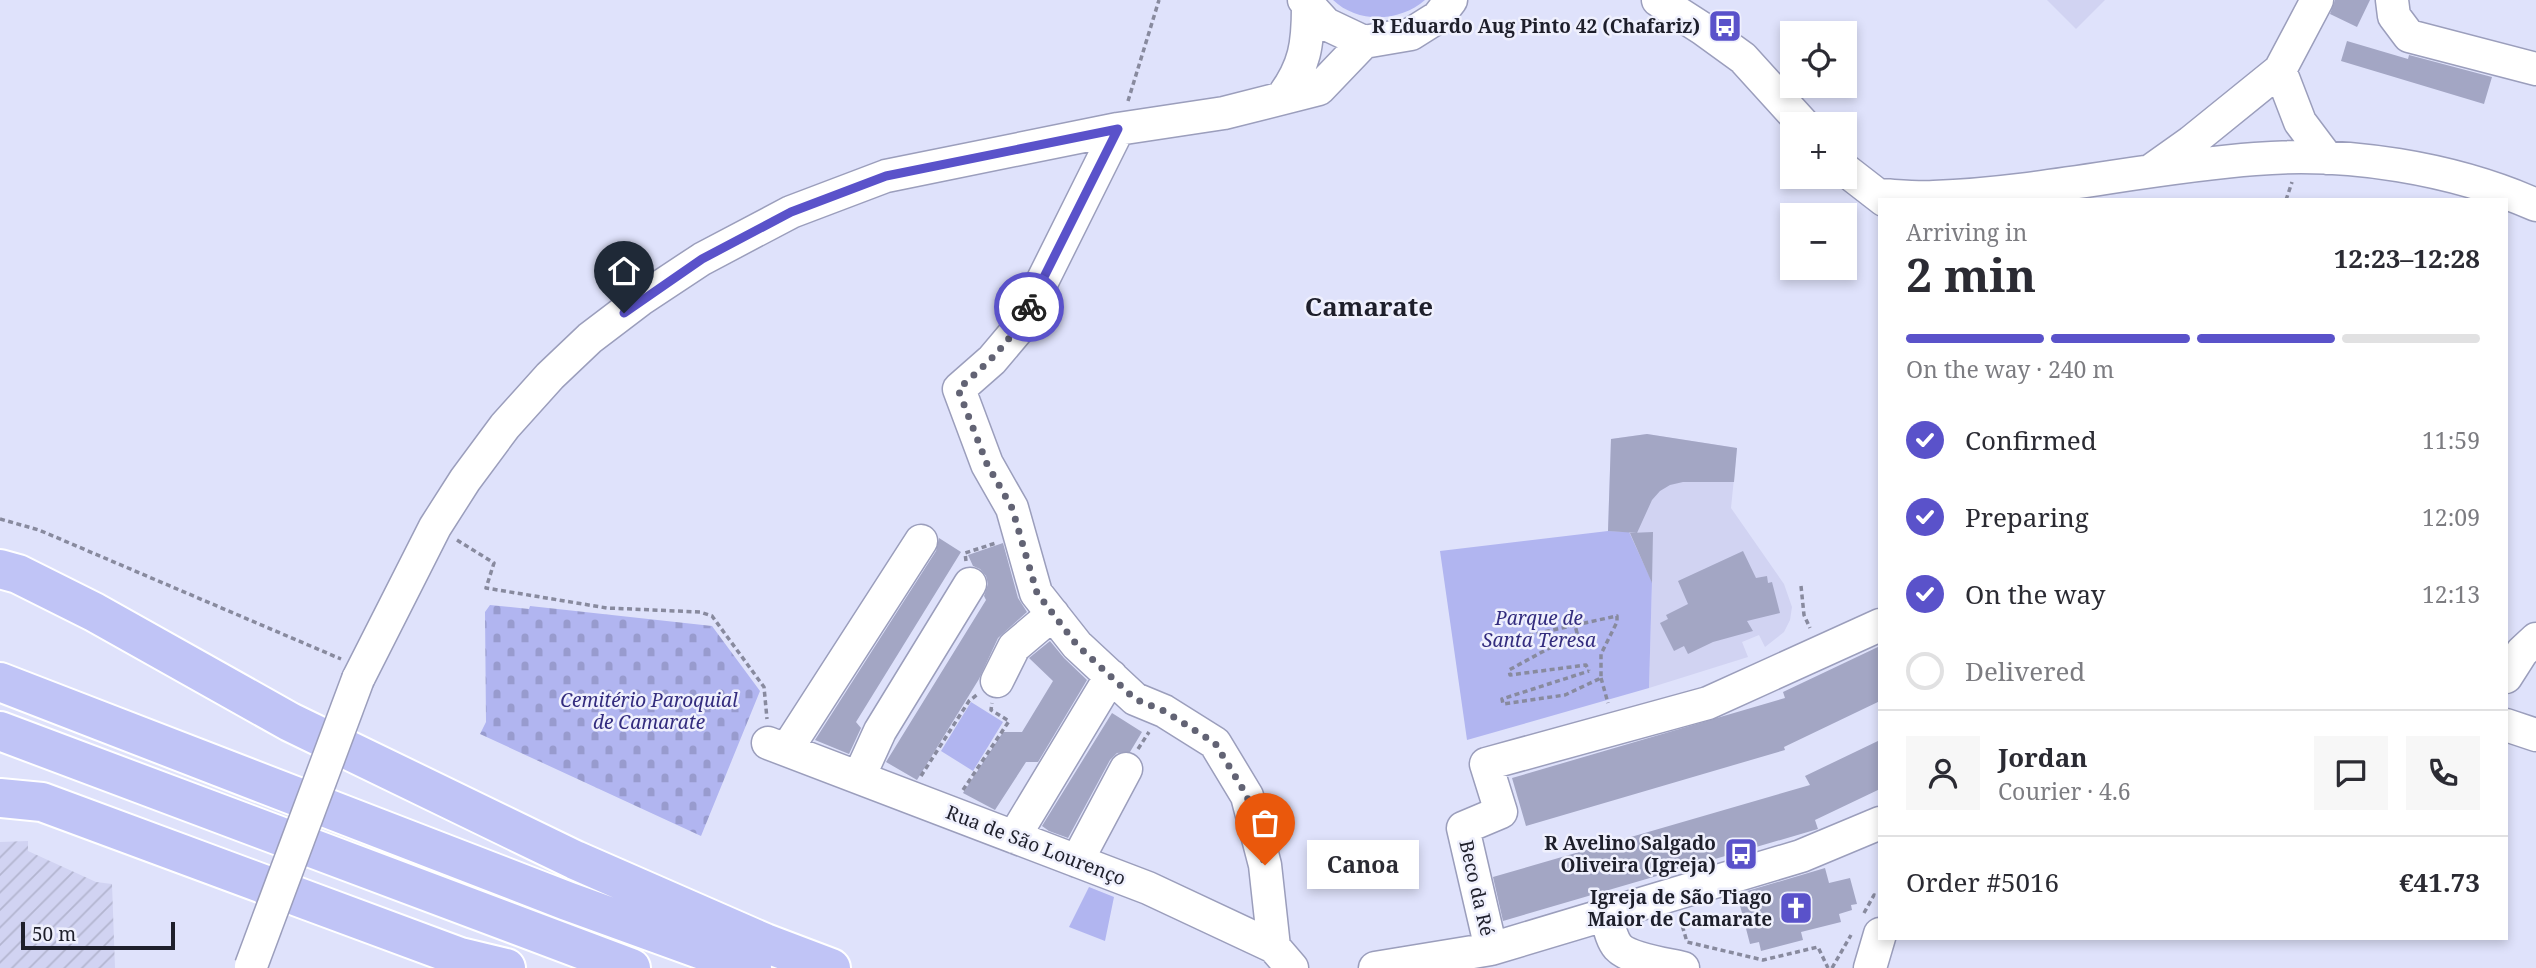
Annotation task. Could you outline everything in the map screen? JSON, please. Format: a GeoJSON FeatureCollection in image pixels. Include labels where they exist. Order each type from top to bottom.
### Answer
{"type":"FeatureCollection","features":[{"type":"Feature","properties":{"kind":"highway"},"geometry":{"type":"LineString","coordinates":[[0,569],[18,574],[93,612],[290,722],[575,860],[765,943],[831,968]]}},
{"type":"Feature","properties":{"kind":"highway"},"geometry":{"type":"LineString","coordinates":[[0,682],[567,901],[752,968]]}},
{"type":"Feature","properties":{"kind":"highway"},"geometry":{"type":"LineString","coordinates":[[0,731],[631,968]]}},
{"type":"Feature","properties":{"kind":"highway"},"geometry":{"type":"LineString","coordinates":[[0,798],[42,802],[460,957],[506,968]]}},
{"type":"Feature","properties":{"kind":"street"},"geometry":{"type":"LineString","coordinates":[[1306,3],[1326,24],[1364,42],[1411,34],[1438,18],[1451,0]]}},
{"type":"Feature","properties":{"kind":"street"},"geometry":{"type":"LineString","coordinates":[[2152,170],[2192,142],[2280,70],[2317,0]]}},
{"type":"Feature","properties":{"kind":"street"},"geometry":{"type":"LineString","coordinates":[[2392,0],[2394,16],[2409,36],[2536,69]]}},
{"type":"Feature","properties":{"kind":"street"},"geometry":{"type":"LineString","coordinates":[[1283,96],[1303,62],[1308,37],[1306,3]]}},
{"type":"Feature","properties":{"kind":"street"},"geometry":{"type":"LineString","coordinates":[[1673,4],[1743,58],[1792,112]]}},
{"type":"Feature","properties":{"kind":"street"},"geometry":{"type":"LineString","coordinates":[[251,967],[361,674],[435,527],[481,458],[550,376],[590,338],[640,300],[702,259],[791,212],[886,176],[1118,129],[1224,113],[1283,96],[1301,95],[1320,89],[1364,42]]}},
{"type":"Feature","properties":{"kind":"street"},"geometry":{"type":"LineString","coordinates":[[2280,70],[2300,122],[2327,158]]}},
{"type":"Feature","properties":{"kind":"street"},"geometry":{"type":"LineString","coordinates":[[1118,129],[1019,328],[992,360],[958,389],[987,464],[1012,508],[1037,593],[1077,645],[1135,699],[1164,711],[1215,743],[1247,796],[1265,865],[1283,958]]}},
{"type":"Feature","properties":{"kind":"street"},"geometry":{"type":"LineString","coordinates":[[1857,179],[1882,197],[1984,197],[2152,170],[2257,158],[2327,158],[2399,166],[2458,179],[2536,205]]}},
{"type":"Feature","properties":{"kind":"street"},"geometry":{"type":"LineString","coordinates":[[778,746],[921,541]]}},
{"type":"Feature","properties":{"kind":"street"},"geometry":{"type":"LineString","coordinates":[[859,777],[880,731],[970,584]]}},
{"type":"Feature","properties":{"kind":"street"},"geometry":{"type":"LineString","coordinates":[[997,681],[1014,647],[1053,614]]}},
{"type":"Feature","properties":{"kind":"street","name":"Beco da Ré"},"geometry":{"type":"LineString","coordinates":[[1491,949],[1463,828],[1500,813],[1486,764],[1709,703],[1878,626]]}},
{"type":"Feature","properties":{"kind":"street"},"geometry":{"type":"LineString","coordinates":[[2508,674],[2522,652],[2536,639]]}},
{"type":"Feature","properties":{"kind":"street"},"geometry":{"type":"LineString","coordinates":[[1014,837],[1111,676]]}},
{"type":"Feature","properties":{"kind":"street"},"geometry":{"type":"LineString","coordinates":[[2508,725],[2536,735]]}},
{"type":"Feature","properties":{"kind":"street","name":"Rua de São Lourenço"},"geometry":{"type":"LineString","coordinates":[[778,746],[1148,888],[1283,958]]}},
{"type":"Feature","properties":{"kind":"street"},"geometry":{"type":"LineString","coordinates":[[1077,861],[1126,769]]}},
{"type":"Feature","properties":{"kind":"street"},"geometry":{"type":"LineString","coordinates":[[1376,968],[1491,949],[1801,856],[1877,829]]}},
{"type":"Feature","properties":{"kind":"street"},"geometry":{"type":"LineString","coordinates":[[1606,915],[1614,942],[1619,949],[1683,968]]}},
{"type":"Feature","properties":{"kind":"street"},"geometry":{"type":"LineString","coordinates":[[1870,968],[1878,940]]}},
{"type":"Feature","properties":{"kind":"path"},"geometry":{"type":"LineString","coordinates":[[1118,129],[1159,0]]}},
{"type":"Feature","properties":{"kind":"path"},"geometry":{"type":"LineString","coordinates":[[0,519],[39,530],[361,674]]}},
{"type":"Feature","properties":{"kind":"path"},"geometry":{"type":"LineString","coordinates":[[435,527],[494,563],[486,588],[607,608],[699,612],[712,616],[764,687],[778,746]]}},
{"type":"Feature","properties":{"kind":"path"},"geometry":{"type":"LineString","coordinates":[[965,553],[1020,536]]}},
{"type":"Feature","properties":{"kind":"path"},"geometry":{"type":"LineString","coordinates":[[1801,586],[1804,615]]}},
{"type":"Feature","properties":{"kind":"path"},"geometry":{"type":"LineString","coordinates":[[1487,645],[1575,625],[1617,616],[1618,622],[1601,654],[1601,678],[1565,695],[1503,704],[1502,698],[1589,671],[1587,665],[1510,675],[1509,670],[1577,633],[1575,625]]}},
{"type":"Feature","properties":{"kind":"path"},"geometry":{"type":"LineString","coordinates":[[909,796],[969,701],[997,681]]}},
{"type":"Feature","properties":{"kind":"path"},"geometry":{"type":"LineString","coordinates":[[948,811],[1009,721],[990,710],[997,681]]}},
{"type":"Feature","properties":{"kind":"path"},"geometry":{"type":"LineString","coordinates":[[1126,769],[1164,711]]}},
{"type":"Feature","properties":{"kind":"path"},"geometry":{"type":"LineString","coordinates":[[1674,895],[1687,942],[1763,960],[1818,947],[1830,968],[1840,954]]}},
{"type":"Feature","properties":{"kind":"shaded area"},"geometry":{"type":"Polygon","coordinates":[[[2047,0],[2105,0],[2076,29],[2047,0]]]}},
{"type":"Feature","properties":{"kind":"shaded area"},"geometry":{"type":"Polygon","coordinates":[[[1647,434],[1737,448],[1731,508],[1784,584],[1792,607],[1784,632],[1765,647],[1759,635],[1742,642],[1748,657],[1649,688],[1652,582],[1608,531],[1611,439],[1647,434]]]}},
{"type":"Feature","properties":{"kind":"shaded area"},"geometry":{"type":"Polygon","coordinates":[[[28,841],[28,851],[96,882],[112,884],[115,968],[0,968],[0,842],[28,841]]]}},
{"type":"Feature","properties":{"kind":"green space"},"geometry":{"type":"Polygon","coordinates":[[[1333,0],[1425,0],[1404,13],[1379,17],[1354,13],[1333,0]]]}},
{"type":"Feature","properties":{"kind":"green space","name":"Parque de Santa Teresa"},"geometry":{"type":"Polygon","coordinates":[[[1608,531],[1629,532],[1652,582],[1649,688],[1467,740],[1440,551],[1608,531]]]}},
{"type":"Feature","properties":{"kind":"green space","name":"Cemitério Paroquial de Camarate"},"geometry":{"type":"Polygon","coordinates":[[[490,605],[529,609],[530,606],[712,626],[760,691],[701,836],[480,734],[486,722],[485,612],[490,605]]]}},
{"type":"Feature","properties":{"kind":"green space"},"geometry":{"type":"Polygon","coordinates":[[[971,702],[1003,722],[973,771],[941,751],[971,702]]]}},
{"type":"Feature","properties":{"kind":"green space"},"geometry":{"type":"Polygon","coordinates":[[[1089,887],[1114,897],[1105,941],[1069,927],[1089,887]]]}},
{"type":"Feature","properties":{"kind":"building"},"geometry":{"type":"Polygon","coordinates":[[[2335,0],[2370,0],[2357,27],[2330,14],[2335,0]]]}},
{"type":"Feature","properties":{"kind":"building"},"geometry":{"type":"Polygon","coordinates":[[[2347,41],[2408,59],[2409,55],[2492,77],[2484,104],[2341,61],[2347,41]]]}},
{"type":"Feature","properties":{"kind":"building"},"geometry":{"type":"Polygon","coordinates":[[[1647,434],[1737,448],[1734,482],[1683,482],[1670,485],[1652,500],[1637,533],[1608,531],[1611,439],[1647,434]]]}},
{"type":"Feature","properties":{"kind":"building"},"geometry":{"type":"Polygon","coordinates":[[[1653,532],[1652,583],[1630,533],[1653,532]]]}},
{"type":"Feature","properties":{"kind":"building"},"geometry":{"type":"Polygon","coordinates":[[[939,538],[961,552],[856,722],[861,728],[849,754],[815,740],[936,551],[939,538]]]}},
{"type":"Feature","properties":{"kind":"building"},"geometry":{"type":"Polygon","coordinates":[[[1003,543],[1018,598],[1027,612],[998,638],[979,679],[917,780],[886,762],[986,600],[986,576],[973,566],[968,555],[1003,543]]]}},
{"type":"Feature","properties":{"kind":"building"},"geometry":{"type":"Polygon","coordinates":[[[1743,551],[1756,578],[1767,576],[1768,583],[1772,582],[1780,613],[1747,621],[1753,631],[1713,642],[1688,654],[1684,646],[1674,651],[1660,623],[1668,619],[1666,615],[1688,604],[1678,581],[1743,551]]]}},
{"type":"Feature","properties":{"kind":"building"},"geometry":{"type":"Polygon","coordinates":[[[1050,641],[1087,680],[1038,762],[1026,762],[995,810],[963,793],[1003,732],[1022,732],[1053,681],[1029,658],[1050,641]]]}},
{"type":"Feature","properties":{"kind":"building"},"geometry":{"type":"Polygon","coordinates":[[[1878,647],[1878,702],[1784,747],[1785,750],[1526,826],[1512,778],[1785,698],[1783,692],[1878,647]]]}},
{"type":"Feature","properties":{"kind":"building"},"geometry":{"type":"Polygon","coordinates":[[[1112,713],[1142,732],[1130,752],[1117,753],[1110,760],[1068,838],[1049,831],[1042,826],[1112,713]]]}},
{"type":"Feature","properties":{"kind":"building"},"geometry":{"type":"Polygon","coordinates":[[[1878,741],[1878,790],[1815,820],[1818,829],[1503,921],[1493,877],[1810,785],[1805,776],[1878,741]]]}},
{"type":"Feature","properties":{"kind":"building","name":"Igreja de São Tiago Maior de Camarate"},"geometry":{"type":"Polygon","coordinates":[[[1825,868],[1829,883],[1850,878],[1857,904],[1851,905],[1852,910],[1839,914],[1841,922],[1801,932],[1803,940],[1761,951],[1759,942],[1750,944],[1737,894],[1825,868]]]}},
{"type":"Feature","properties":{"kind":"way so far"},"geometry":{"type":"LineString","coordinates":[[1029,307],[1019,328],[992,360],[958,389],[987,464],[1012,508],[1037,593],[1077,645],[1135,699],[1164,711],[1215,743],[1247,796],[1265,865]]}},
{"type":"Feature","properties":{"kind":"place","name":"R Eduardo Aug Pinto 42 (Chafariz)"},"geometry":{"type":"Point","coordinates":[1725,26]}},
{"type":"Feature","properties":{"kind":"place","name":"R Avelino Salgado Oliveira (Igreja)"},"geometry":{"type":"Point","coordinates":[1741,854]}},
{"type":"Feature","properties":{"kind":"place","name":"Canoa"},"geometry":{"type":"Point","coordinates":[1265,865]}},
{"type":"Feature","properties":{"kind":"place","name":"Igreja de São Tiago Maior de Camarate"},"geometry":{"type":"Point","coordinates":[1796,908]}},
{"type":"Feature","properties":{"kind":"district","name":"Camarate"},"geometry":{"type":"Point","coordinates":[1369,306]}},
{"type":"Feature","properties":{"kind":"route"},"geometry":{"type":"LineString","coordinates":[[624,313],[702,259],[791,212],[886,176],[1118,129],[1029,307]]}}]}
